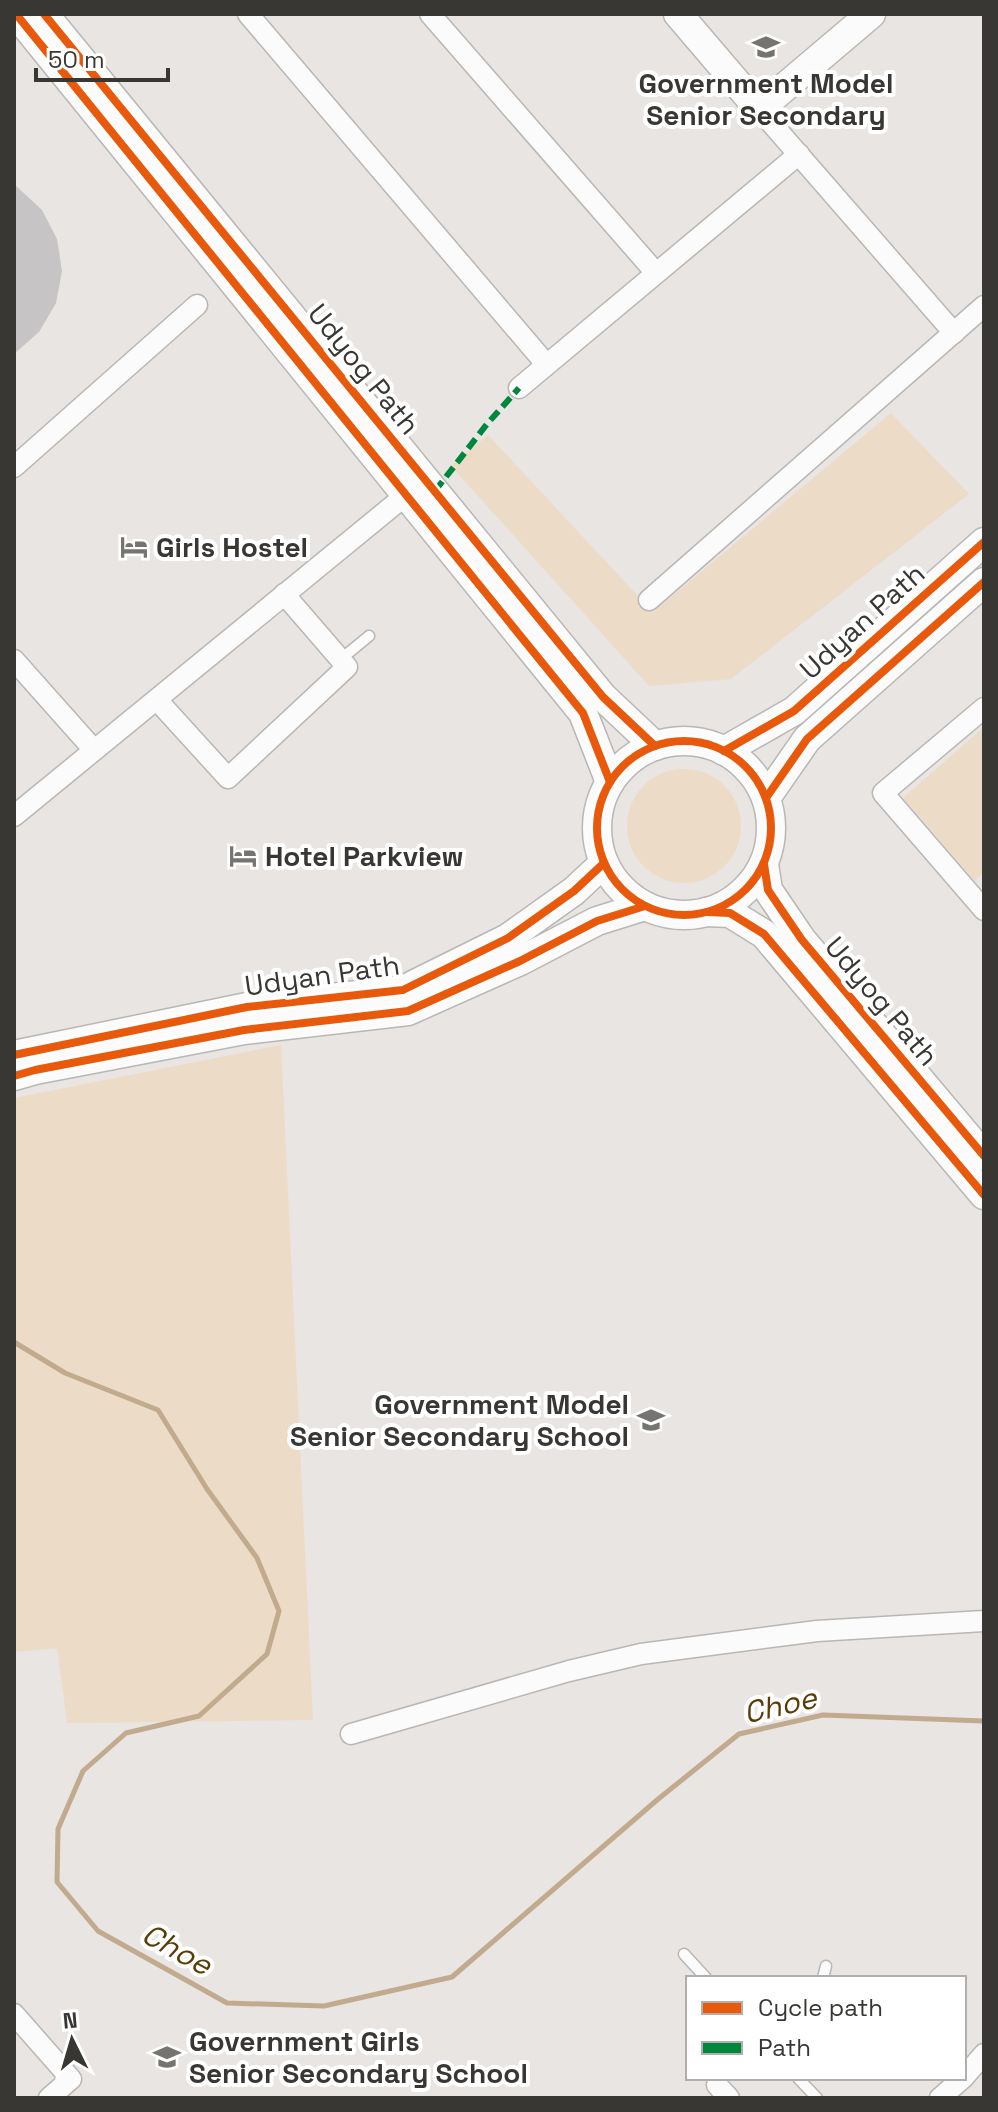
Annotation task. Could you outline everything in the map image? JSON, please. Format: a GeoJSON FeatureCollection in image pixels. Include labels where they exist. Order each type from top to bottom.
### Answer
{"type":"FeatureCollection","features":[{"type":"Feature","properties":{"kind":"main road","name":"Udyog Path"},"geometry":{"type":"LineString","coordinates":[[16,14],[583,713],[610,782]]}},
{"type":"Feature","properties":{"kind":"main road","name":"Udyog Path"},"geometry":{"type":"LineString","coordinates":[[44,14],[603,697],[655,746]]}},
{"type":"Feature","properties":{"kind":"main road"},"geometry":{"type":"LineString","coordinates":[[678,14],[759,109],[871,14]]}},
{"type":"Feature","properties":{"kind":"main road","name":"Udyan Path"},"geometry":{"type":"LineString","coordinates":[[724,751],[794,711],[984,542]]}},
{"type":"Feature","properties":{"kind":"main road","name":"Udyan Path"},"geometry":{"type":"LineString","coordinates":[[766,798],[807,739],[984,582]]}},
{"type":"Feature","properties":{"kind":"main road"},"geometry":{"type":"LineString","coordinates":[[683,741],[724,751],[749,770],[770,811],[771,838],[764,864],[754,881],[740,895],[706,912],[682,915],[645,906],[621,888],[604,863],[598,843],[597,821],[601,801],[610,782],[630,760],[655,746],[683,741]]}},
{"type":"Feature","properties":{"kind":"main road","name":"Udyan Path"},"geometry":{"type":"LineString","coordinates":[[14,1055],[247,1007],[403,990],[508,938],[574,891],[604,863]]}},
{"type":"Feature","properties":{"kind":"main road","name":"Udyog Path"},"geometry":{"type":"LineString","coordinates":[[764,864],[768,890],[802,940],[984,1156]]}},
{"type":"Feature","properties":{"kind":"main road","name":"Udyan Path"},"geometry":{"type":"LineString","coordinates":[[14,1076],[244,1030],[408,1011],[520,961],[597,921],[645,906]]}},
{"type":"Feature","properties":{"kind":"main road","name":"Udyog Path"},"geometry":{"type":"LineString","coordinates":[[706,912],[730,913],[764,934],[984,1195]]}},
{"type":"Feature","properties":{"kind":"street"},"geometry":{"type":"LineString","coordinates":[[248,14],[546,364]]}},
{"type":"Feature","properties":{"kind":"street"},"geometry":{"type":"LineString","coordinates":[[430,14],[656,273]]}},
{"type":"Feature","properties":{"kind":"street"},"geometry":{"type":"LineString","coordinates":[[759,109],[954,333]]}},
{"type":"Feature","properties":{"kind":"street"},"geometry":{"type":"LineString","coordinates":[[519,388],[799,154]]}},
{"type":"Feature","properties":{"kind":"street"},"geometry":{"type":"LineString","coordinates":[[14,467],[197,305]]}},
{"type":"Feature","properties":{"kind":"street"},"geometry":{"type":"LineString","coordinates":[[649,600],[984,306]]}},
{"type":"Feature","properties":{"kind":"street"},"geometry":{"type":"LineString","coordinates":[[14,816],[406,495]]}},
{"type":"Feature","properties":{"kind":"street"},"geometry":{"type":"LineString","coordinates":[[157,700],[228,778],[347,667],[284,594]]}},
{"type":"Feature","properties":{"kind":"street"},"geometry":{"type":"LineString","coordinates":[[14,660],[94,750]]}},
{"type":"Feature","properties":{"kind":"street"},"geometry":{"type":"LineString","coordinates":[[984,708],[883,793],[984,910]]}},
{"type":"Feature","properties":{"kind":"street"},"geometry":{"type":"LineString","coordinates":[[351,1734],[569,1671],[641,1654],[817,1631],[984,1621]]}},
{"type":"Feature","properties":{"kind":"street"},"geometry":{"type":"LineString","coordinates":[[14,2014],[71,2079],[49,2098]]}},
{"type":"Feature","properties":{"kind":"street"},"geometry":{"type":"LineString","coordinates":[[966,2074],[984,2054]]}},
{"type":"Feature","properties":{"kind":"street"},"geometry":{"type":"LineString","coordinates":[[940,2098],[960,2080]]}},
{"type":"Feature","properties":{"kind":"lane"},"geometry":{"type":"LineString","coordinates":[[341,659],[369,636]]}},
{"type":"Feature","properties":{"kind":"lane"},"geometry":{"type":"LineString","coordinates":[[684,1954],[704,1976]]}},
{"type":"Feature","properties":{"kind":"lane"},"geometry":{"type":"LineString","coordinates":[[824,1976],[826,1966]]}},
{"type":"Feature","properties":{"kind":"lane"},"geometry":{"type":"LineString","coordinates":[[800,2080],[817,2098]]}},
{"type":"Feature","properties":{"kind":"shaded area"},"geometry":{"type":"Polygon","coordinates":[[[891,413],[969,494],[731,679],[649,686],[451,466],[488,435],[653,612],[891,413]]]}},
{"type":"Feature","properties":{"kind":"shaded area"},"geometry":{"type":"Polygon","coordinates":[[[984,727],[984,872],[975,881],[903,798],[984,727]]]}},
{"type":"Feature","properties":{"kind":"shaded area"},"geometry":{"type":"Polygon","coordinates":[[[684,769],[706,773],[725,785],[737,804],[741,826],[737,848],[725,867],[706,879],[684,883],[662,879],[643,867],[631,848],[627,826],[631,804],[643,785],[662,773],[684,769]]]}},
{"type":"Feature","properties":{"kind":"shaded area"},"geometry":{"type":"Polygon","coordinates":[[[281,1045],[313,1720],[67,1723],[57,1648],[14,1652],[14,1098],[281,1045]]]}},
{"type":"Feature","properties":{"kind":"building"},"geometry":{"type":"Polygon","coordinates":[[[14,184],[42,210],[57,239],[62,271],[56,303],[39,332],[14,354],[14,184]]]}},
{"type":"Feature","properties":{"kind":"waterway","name":"Choe"},"geometry":{"type":"LineString","coordinates":[[14,1342],[65,1373],[158,1410],[207,1489],[257,1558],[279,1611],[267,1654],[199,1716],[126,1733],[83,1771],[58,1829],[57,1882],[98,1931],[227,2003],[324,2006],[452,1977],[657,1800],[739,1734],[823,1715],[984,1721]]}},
{"type":"Feature","properties":{"kind":"marked path"},"geometry":{"type":"LineString","coordinates":[[435,491],[519,388]]}},
{"type":"Feature","properties":{"kind":"cycle path"},"geometry":{"type":"LineString","coordinates":[[16,14],[583,713],[610,782]]}},
{"type":"Feature","properties":{"kind":"cycle path"},"geometry":{"type":"LineString","coordinates":[[44,14],[603,697],[655,746]]}},
{"type":"Feature","properties":{"kind":"cycle path"},"geometry":{"type":"LineString","coordinates":[[724,751],[794,711],[984,542]]}},
{"type":"Feature","properties":{"kind":"cycle path"},"geometry":{"type":"LineString","coordinates":[[766,798],[807,739],[984,582]]}},
{"type":"Feature","properties":{"kind":"cycle path"},"geometry":{"type":"LineString","coordinates":[[684,741],[717,748],[745,767],[764,795],[771,828],[764,861],[745,889],[717,908],[684,915],[651,908],[623,889],[604,861],[597,828],[604,795],[623,767],[651,748],[684,741]]}},
{"type":"Feature","properties":{"kind":"cycle path"},"geometry":{"type":"LineString","coordinates":[[14,1055],[247,1007],[403,990],[508,938],[574,891],[604,863]]}},
{"type":"Feature","properties":{"kind":"cycle path"},"geometry":{"type":"LineString","coordinates":[[764,864],[768,890],[802,940],[984,1156]]}},
{"type":"Feature","properties":{"kind":"cycle path"},"geometry":{"type":"LineString","coordinates":[[14,1076],[244,1030],[408,1011],[520,961],[597,921],[645,906]]}},
{"type":"Feature","properties":{"kind":"cycle path"},"geometry":{"type":"LineString","coordinates":[[707,912],[730,913],[764,934],[984,1195]]}},
{"type":"Feature","properties":{"kind":"place","name":"Government Model Senior Secondary"},"geometry":{"type":"Point","coordinates":[766,47]}},
{"type":"Feature","properties":{"kind":"place","name":"Girls Hostel"},"geometry":{"type":"Point","coordinates":[134,547]}},
{"type":"Feature","properties":{"kind":"place","name":"Hotel Parkview"},"geometry":{"type":"Point","coordinates":[243,856]}},
{"type":"Feature","properties":{"kind":"place","name":"Government Model Senior Secondary School"},"geometry":{"type":"Point","coordinates":[651,1420]}},
{"type":"Feature","properties":{"kind":"place","name":"Government Girls Senior Secondary School"},"geometry":{"type":"Point","coordinates":[167,2057]}}]}
